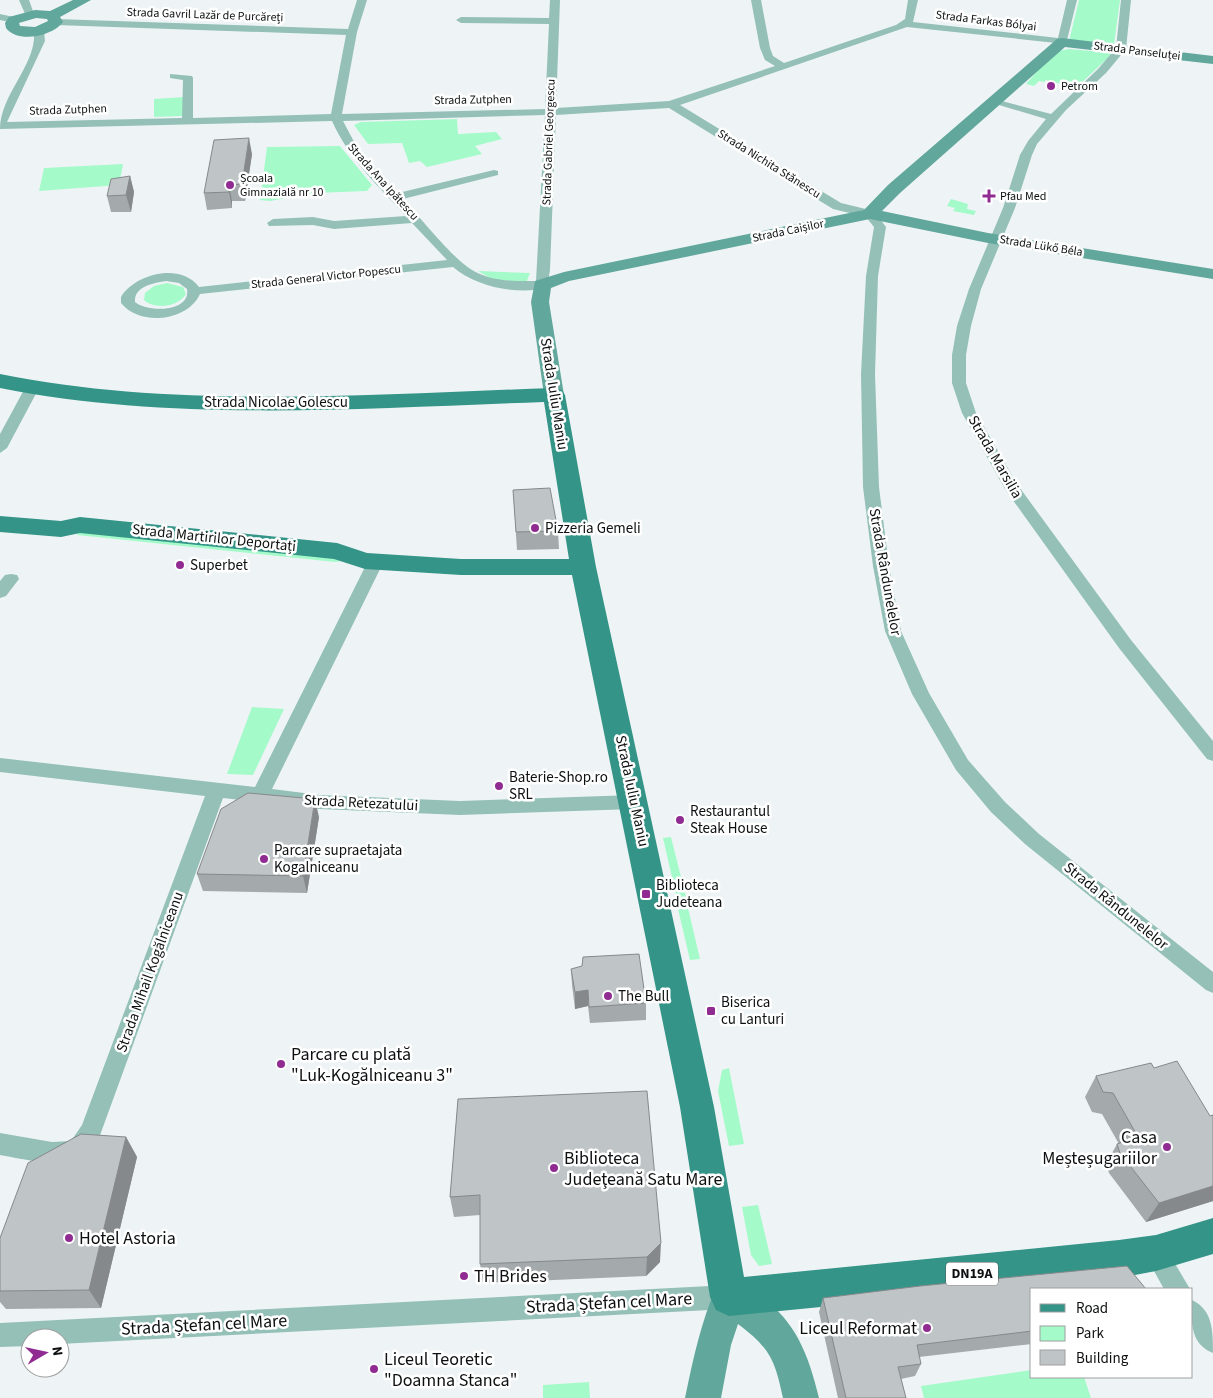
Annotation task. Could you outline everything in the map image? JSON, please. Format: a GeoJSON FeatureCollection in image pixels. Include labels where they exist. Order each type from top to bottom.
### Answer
{"type":"FeatureCollection","features":[{"type":"Feature","properties":{"kind":"main road"},"geometry":{"type":"LineString","coordinates":[[10,22],[38,31],[50,27],[54,19],[84,0]]}},
{"type":"Feature","properties":{"kind":"main road"},"geometry":{"type":"LineString","coordinates":[[0,37],[10,22],[29,14],[54,19]]}},
{"type":"Feature","properties":{"kind":"main road"},"geometry":{"type":"LineString","coordinates":[[870,214],[894,189],[1062,42]]}},
{"type":"Feature","properties":{"kind":"main road","name":"Strada Panseluței"},"geometry":{"type":"LineString","coordinates":[[1062,42],[1213,60]]}},
{"type":"Feature","properties":{"kind":"main road","name":"Strada Lükő Béla"},"geometry":{"type":"LineString","coordinates":[[870,214],[997,239],[1213,274]]}},
{"type":"Feature","properties":{"kind":"main road","name":"Strada Caișilor"},"geometry":{"type":"LineString","coordinates":[[542,285],[564,277],[870,214]]}},
{"type":"Feature","properties":{"kind":"main road","name":"Strada Iuliu Maniu"},"geometry":{"type":"LineString","coordinates":[[542,285],[540,302],[583,567],[634,802],[696,1107],[729,1297]]}},
{"type":"Feature","properties":{"kind":"main road","name":"Strada Nicolae Golescu"},"geometry":{"type":"LineString","coordinates":[[0,381],[32,388],[162,401],[235,403],[393,401],[554,394]]}},
{"type":"Feature","properties":{"kind":"main road","name":"Strada Martirilor Deportați"},"geometry":{"type":"LineString","coordinates":[[0,524],[61,529],[72,541],[335,566],[371,561],[461,567],[583,567]]}},
{"type":"Feature","properties":{"kind":"main road","name":"Strada Ștefan cel Mare"},"geometry":{"type":"LineString","coordinates":[[729,1297],[1036,1267],[1156,1253],[1213,1236]]}},
{"type":"Feature","properties":{"kind":"main road"},"geometry":{"type":"LineString","coordinates":[[703,1398],[713,1345],[729,1297],[769,1327],[786,1347],[801,1398]]}},
{"type":"Feature","properties":{"kind":"street"},"geometry":{"type":"LineString","coordinates":[[24,0],[29,14]]}},
{"type":"Feature","properties":{"kind":"street"},"geometry":{"type":"LineString","coordinates":[[336,117],[352,32],[362,0]]}},
{"type":"Feature","properties":{"kind":"street","name":"Strada Gabriel Georgescu"},"geometry":{"type":"LineString","coordinates":[[542,285],[552,112],[555,0]]}},
{"type":"Feature","properties":{"kind":"street"},"geometry":{"type":"LineString","coordinates":[[756,0],[765,48],[769,58],[782,66]]}},
{"type":"Feature","properties":{"kind":"street"},"geometry":{"type":"LineString","coordinates":[[908,24],[911,18],[913,0]]}},
{"type":"Feature","properties":{"kind":"street"},"geometry":{"type":"LineString","coordinates":[[1062,42],[1072,0]]}},
{"type":"Feature","properties":{"kind":"street"},"geometry":{"type":"LineString","coordinates":[[1121,49],[1126,0]]}},
{"type":"Feature","properties":{"kind":"street","name":"Strada Gavril Lazăr de Purcăreți"},"geometry":{"type":"LineString","coordinates":[[54,19],[352,32]]}},
{"type":"Feature","properties":{"kind":"street"},"geometry":{"type":"LineString","coordinates":[[461,20],[553,21]]}},
{"type":"Feature","properties":{"kind":"street","name":"Strada Zutphen"},"geometry":{"type":"LineString","coordinates":[[0,126],[552,112],[671,104],[908,24]]}},
{"type":"Feature","properties":{"kind":"street","name":"Strada Farkas Bólyai"},"geometry":{"type":"LineString","coordinates":[[908,24],[1062,42]]}},
{"type":"Feature","properties":{"kind":"street"},"geometry":{"type":"LineString","coordinates":[[0,126],[36,52],[40,42],[38,31]]}},
{"type":"Feature","properties":{"kind":"street","name":"Strada Marsilia"},"geometry":{"type":"LineString","coordinates":[[1121,49],[1102,71],[1054,118],[1028,148],[997,239],[975,289],[964,326],[959,355],[959,383],[969,413],[1010,486],[1125,644],[1213,754]]}},
{"type":"Feature","properties":{"kind":"street"},"geometry":{"type":"LineString","coordinates":[[174,76],[188,78],[187,121]]}},
{"type":"Feature","properties":{"kind":"street"},"geometry":{"type":"LineString","coordinates":[[994,102],[1054,118]]}},
{"type":"Feature","properties":{"kind":"street","name":"Strada Nichita Stănescu"},"geometry":{"type":"LineString","coordinates":[[671,104],[831,202],[852,211],[870,214]]}},
{"type":"Feature","properties":{"kind":"street","name":"Strada Ana Ipătescu"},"geometry":{"type":"LineString","coordinates":[[336,117],[351,150],[468,274],[488,281],[510,285],[542,285]]}},
{"type":"Feature","properties":{"kind":"street"},"geometry":{"type":"LineString","coordinates":[[395,197],[494,173]]}},
{"type":"Feature","properties":{"kind":"street","name":"Strada Rândunelelor"},"geometry":{"type":"LineString","coordinates":[[870,214],[880,227],[872,276],[868,374],[871,487],[881,566],[892,631],[921,694],[962,765],[998,807],[1032,838],[1213,984]]}},
{"type":"Feature","properties":{"kind":"street"},"geometry":{"type":"LineString","coordinates":[[273,223],[313,222],[334,224],[415,219]]}},
{"type":"Feature","properties":{"kind":"street","name":"Strada General Victor Popescu"},"geometry":{"type":"LineString","coordinates":[[195,291],[456,263]]}},
{"type":"Feature","properties":{"kind":"street"},"geometry":{"type":"LineString","coordinates":[[156,278],[186,280],[192,284],[195,291],[190,302],[182,307],[161,313],[140,311],[128,303],[128,297],[137,286],[156,278]]}},
{"type":"Feature","properties":{"kind":"street"},"geometry":{"type":"LineString","coordinates":[[0,448],[32,388]]}},
{"type":"Feature","properties":{"kind":"street"},"geometry":{"type":"LineString","coordinates":[[260,795],[371,561]]}},
{"type":"Feature","properties":{"kind":"street"},"geometry":{"type":"LineString","coordinates":[[0,592],[11,579]]}},
{"type":"Feature","properties":{"kind":"street","name":"Strada Retezatului"},"geometry":{"type":"LineString","coordinates":[[0,765],[320,802],[460,808],[634,802]]}},
{"type":"Feature","properties":{"kind":"street","name":"Strada Mihail Kogălniceanu"},"geometry":{"type":"LineString","coordinates":[[0,1144],[52,1153],[77,1152],[91,1131],[101,1109],[217,789]]}},
{"type":"Feature","properties":{"kind":"street"},"geometry":{"type":"LineString","coordinates":[[1156,1253],[1177,1288]]}},
{"type":"Feature","properties":{"kind":"street","name":"Strada Ștefan cel Mare"},"geometry":{"type":"LineString","coordinates":[[10,1335],[729,1297]]}},
{"type":"Feature","properties":{"kind":"street"},"geometry":{"type":"LineString","coordinates":[[1193,1313],[1213,1340]]}},
{"type":"Feature","properties":{"kind":"green space"},"geometry":{"type":"Polygon","coordinates":[[[1079,0],[1120,0],[1114,45],[1069,41],[1079,0]]]}},
{"type":"Feature","properties":{"kind":"green space"},"geometry":{"type":"Polygon","coordinates":[[[1069,49],[1113,53],[1076,88],[1046,80],[1044,82],[1039,81],[1034,86],[1026,84],[1054,52],[1069,49]]]}},
{"type":"Feature","properties":{"kind":"green space"},"geometry":{"type":"Polygon","coordinates":[[[185,97],[183,116],[154,117],[154,99],[185,97]]]}},
{"type":"Feature","properties":{"kind":"green space"},"geometry":{"type":"Polygon","coordinates":[[[457,119],[458,134],[496,132],[502,139],[475,146],[482,154],[427,167],[420,161],[409,163],[402,143],[368,144],[354,125],[361,122],[457,119]]]}},
{"type":"Feature","properties":{"kind":"green space"},"geometry":{"type":"Polygon","coordinates":[[[340,146],[372,185],[367,191],[315,193],[270,201],[260,200],[267,147],[340,146]]]}},
{"type":"Feature","properties":{"kind":"green space"},"geometry":{"type":"Polygon","coordinates":[[[123,164],[119,185],[39,191],[44,168],[123,164]]]}},
{"type":"Feature","properties":{"kind":"green space"},"geometry":{"type":"Polygon","coordinates":[[[951,199],[968,204],[967,209],[976,211],[974,215],[953,211],[955,208],[947,206],[951,199]]]}},
{"type":"Feature","properties":{"kind":"green space"},"geometry":{"type":"Polygon","coordinates":[[[478,271],[530,273],[526,283],[492,279],[478,271]]]}},
{"type":"Feature","properties":{"kind":"green space"},"geometry":{"type":"Polygon","coordinates":[[[167,283],[183,287],[186,294],[178,302],[166,306],[154,305],[144,300],[145,293],[154,286],[167,283]]]}},
{"type":"Feature","properties":{"kind":"green space"},"geometry":{"type":"Polygon","coordinates":[[[80,530],[350,560],[335,562],[77,535],[80,530]]]}},
{"type":"Feature","properties":{"kind":"green space"},"geometry":{"type":"Polygon","coordinates":[[[252,707],[284,709],[253,775],[227,774],[252,707]]]}},
{"type":"Feature","properties":{"kind":"green space"},"geometry":{"type":"Polygon","coordinates":[[[671,837],[686,897],[677,899],[663,838],[671,837]]]}},
{"type":"Feature","properties":{"kind":"green space"},"geometry":{"type":"Polygon","coordinates":[[[688,908],[700,959],[690,960],[678,909],[688,908]]]}},
{"type":"Feature","properties":{"kind":"green space"},"geometry":{"type":"Polygon","coordinates":[[[729,1068],[744,1144],[729,1146],[718,1091],[722,1070],[729,1068]]]}},
{"type":"Feature","properties":{"kind":"green space"},"geometry":{"type":"Polygon","coordinates":[[[758,1205],[772,1264],[759,1266],[751,1255],[742,1207],[758,1205]]]}},
{"type":"Feature","properties":{"kind":"green space"},"geometry":{"type":"Polygon","coordinates":[[[1030,1370],[1030,1378],[1084,1378],[1091,1398],[924,1398],[921,1386],[1030,1370]]]}},
{"type":"Feature","properties":{"kind":"green space"},"geometry":{"type":"Polygon","coordinates":[[[589,1382],[590,1398],[543,1398],[543,1385],[589,1382]]]}},
{"type":"Feature","properties":{"kind":"building"},"geometry":{"type":"Polygon","coordinates":[[[249,138],[242,184],[229,185],[229,192],[204,193],[214,140],[249,138]]]}},
{"type":"Feature","properties":{"kind":"building"},"geometry":{"type":"Polygon","coordinates":[[[130,176],[126,195],[107,196],[111,179],[130,176]]]}},
{"type":"Feature","properties":{"kind":"building"},"geometry":{"type":"Polygon","coordinates":[[[550,488],[558,531],[516,532],[513,490],[550,488]]]}},
{"type":"Feature","properties":{"kind":"building","name":"Parcare supraetajata Kogalniceanu"},"geometry":{"type":"Polygon","coordinates":[[[248,793],[315,799],[303,876],[197,874],[221,809],[248,793]]]}},
{"type":"Feature","properties":{"kind":"building"},"geometry":{"type":"Polygon","coordinates":[[[639,954],[646,1003],[589,1007],[588,990],[575,992],[571,969],[582,966],[583,957],[639,954]]]}},
{"type":"Feature","properties":{"kind":"building","name":"Casa Meșteșugariilor"},"geometry":{"type":"Polygon","coordinates":[[[1177,1061],[1210,1116],[1213,1115],[1213,1186],[1159,1203],[1120,1153],[1117,1144],[1138,1137],[1113,1093],[1103,1092],[1096,1076],[1151,1063],[1154,1068],[1177,1061]]]}},
{"type":"Feature","properties":{"kind":"building","name":"Biblioteca Judeţeană Satu Mare"},"geometry":{"type":"Polygon","coordinates":[[[647,1091],[661,1243],[647,1257],[480,1264],[480,1195],[450,1197],[458,1099],[647,1091]]]}},
{"type":"Feature","properties":{"kind":"building","name":"Hotel Astoria"},"geometry":{"type":"Polygon","coordinates":[[[81,1134],[126,1137],[89,1290],[0,1291],[0,1238],[28,1163],[81,1134]]]}},
{"type":"Feature","properties":{"kind":"building","name":"Liceul Reformat"},"geometry":{"type":"Polygon","coordinates":[[[1127,1266],[1145,1288],[1030,1288],[1030,1331],[917,1345],[921,1364],[898,1367],[906,1398],[846,1398],[823,1298],[920,1286],[1127,1266]]]}},
{"type":"Feature","properties":{"kind":"place","name":"Petrom"},"geometry":{"type":"Point","coordinates":[1051,86]}},
{"type":"Feature","properties":{"kind":"place","name":"Școala Gimnazială nr 10"},"geometry":{"type":"Point","coordinates":[230,185]}},
{"type":"Feature","properties":{"kind":"place","name":"Pfau Med"},"geometry":{"type":"Point","coordinates":[989,196]}},
{"type":"Feature","properties":{"kind":"place","name":"Pizzeria Gemeli"},"geometry":{"type":"Point","coordinates":[535,528]}},
{"type":"Feature","properties":{"kind":"place","name":"Superbet"},"geometry":{"type":"Point","coordinates":[180,565]}},
{"type":"Feature","properties":{"kind":"place","name":"Baterie-Shop.ro SRL"},"geometry":{"type":"Point","coordinates":[499,786]}},
{"type":"Feature","properties":{"kind":"place","name":"Restaurantul Steak House"},"geometry":{"type":"Point","coordinates":[680,820]}},
{"type":"Feature","properties":{"kind":"place","name":"Parcare supraetajata Kogalniceanu"},"geometry":{"type":"Point","coordinates":[264,859]}},
{"type":"Feature","properties":{"kind":"place","name":"Biblioteca Judeteana"},"geometry":{"type":"Point","coordinates":[646,894]}},
{"type":"Feature","properties":{"kind":"place","name":"The Bull"},"geometry":{"type":"Point","coordinates":[608,996]}},
{"type":"Feature","properties":{"kind":"place","name":"Biserica cu Lanturi"},"geometry":{"type":"Point","coordinates":[711,1011]}},
{"type":"Feature","properties":{"kind":"place","name":"Parcare cu plată \"Luk-Kogălniceanu 3\""},"geometry":{"type":"Point","coordinates":[281,1064]}},
{"type":"Feature","properties":{"kind":"place","name":"Casa Meșteșugariilor"},"geometry":{"type":"Point","coordinates":[1167,1147]}},
{"type":"Feature","properties":{"kind":"place","name":"Biblioteca Judeţeană Satu Mare"},"geometry":{"type":"Point","coordinates":[554,1168]}},
{"type":"Feature","properties":{"kind":"place","name":"Hotel Astoria"},"geometry":{"type":"Point","coordinates":[69,1238]}},
{"type":"Feature","properties":{"kind":"place","name":"TH Brides"},"geometry":{"type":"Point","coordinates":[464,1276]}},
{"type":"Feature","properties":{"kind":"place","name":"Liceul Reformat"},"geometry":{"type":"Point","coordinates":[927,1328]}},
{"type":"Feature","properties":{"kind":"place","name":"Liceul Teoretic \"Doamna Stanca\""},"geometry":{"type":"Point","coordinates":[374,1369]}}]}
